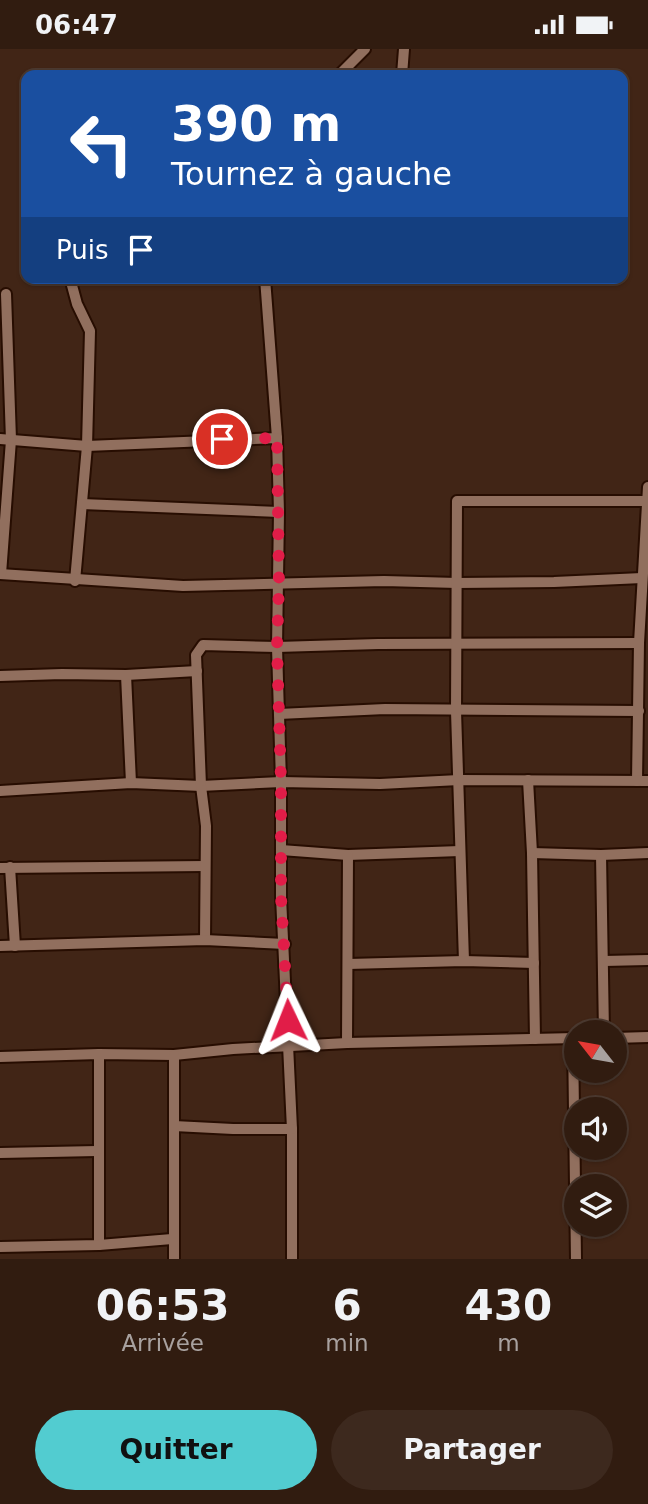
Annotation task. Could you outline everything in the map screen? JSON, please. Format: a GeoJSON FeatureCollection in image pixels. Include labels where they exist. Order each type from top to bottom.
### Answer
{"type":"FeatureCollection","features":[{"type":"Feature","properties":{"kind":"street"},"geometry":{"type":"LineString","coordinates":[[345,70],[365,49]]}},
{"type":"Feature","properties":{"kind":"street"},"geometry":{"type":"LineString","coordinates":[[402,70],[404,49]]}},
{"type":"Feature","properties":{"kind":"street"},"geometry":{"type":"LineString","coordinates":[[72,284],[77,304],[90,331],[87,446],[75,581]]}},
{"type":"Feature","properties":{"kind":"street"},"geometry":{"type":"LineString","coordinates":[[265,284],[277,438],[281,897],[292,1129],[292,1259]]}},
{"type":"Feature","properties":{"kind":"street"},"geometry":{"type":"LineString","coordinates":[[6,294],[6,440],[1,575],[183,586],[642,578]]}},
{"type":"Feature","properties":{"kind":"street"},"geometry":{"type":"LineString","coordinates":[[6,440],[87,446],[277,438]]}},
{"type":"Feature","properties":{"kind":"street"},"geometry":{"type":"LineString","coordinates":[[0,791],[131,783],[201,786],[281,782],[380,784],[458,780],[643,781],[639,643],[648,487]]}},
{"type":"Feature","properties":{"kind":"street"},"geometry":{"type":"LineString","coordinates":[[464,961],[456,711],[457,501],[647,501]]}},
{"type":"Feature","properties":{"kind":"street"},"geometry":{"type":"LineString","coordinates":[[82,504],[279,512]]}},
{"type":"Feature","properties":{"kind":"street"},"geometry":{"type":"LineString","coordinates":[[205,940],[206,826],[201,786],[197,671],[197,655],[202,645],[277,647],[639,643]]}},
{"type":"Feature","properties":{"kind":"street"},"geometry":{"type":"LineString","coordinates":[[0,676],[126,675],[197,671]]}},
{"type":"Feature","properties":{"kind":"street"},"geometry":{"type":"LineString","coordinates":[[126,675],[131,783]]}},
{"type":"Feature","properties":{"kind":"street"},"geometry":{"type":"LineString","coordinates":[[279,714],[385,709],[639,711]]}},
{"type":"Feature","properties":{"kind":"street"},"geometry":{"type":"LineString","coordinates":[[528,780],[536,1039]]}},
{"type":"Feature","properties":{"kind":"street"},"geometry":{"type":"LineString","coordinates":[[281,850],[348,855],[460,851]]}},
{"type":"Feature","properties":{"kind":"street"},"geometry":{"type":"LineString","coordinates":[[532,853],[648,853]]}},
{"type":"Feature","properties":{"kind":"street"},"geometry":{"type":"LineString","coordinates":[[347,1043],[348,855]]}},
{"type":"Feature","properties":{"kind":"street"},"geometry":{"type":"LineString","coordinates":[[601,855],[604,1020]]}},
{"type":"Feature","properties":{"kind":"street"},"geometry":{"type":"LineString","coordinates":[[15,946],[5,867],[205,866]]}},
{"type":"Feature","properties":{"kind":"street"},"geometry":{"type":"LineString","coordinates":[[0,946],[205,940],[285,944]]}},
{"type":"Feature","properties":{"kind":"street"},"geometry":{"type":"LineString","coordinates":[[604,961],[648,960]]}},
{"type":"Feature","properties":{"kind":"street"},"geometry":{"type":"LineString","coordinates":[[348,964],[464,961],[534,963]]}},
{"type":"Feature","properties":{"kind":"street"},"geometry":{"type":"LineString","coordinates":[[627,1038],[648,1037]]}},
{"type":"Feature","properties":{"kind":"street"},"geometry":{"type":"LineString","coordinates":[[0,1057],[174,1055],[347,1043],[564,1038]]}},
{"type":"Feature","properties":{"kind":"street"},"geometry":{"type":"LineString","coordinates":[[99,1054],[99,1245]]}},
{"type":"Feature","properties":{"kind":"street"},"geometry":{"type":"LineString","coordinates":[[174,1055],[174,1259]]}},
{"type":"Feature","properties":{"kind":"street"},"geometry":{"type":"LineString","coordinates":[[574,1083],[576,1259]]}},
{"type":"Feature","properties":{"kind":"street"},"geometry":{"type":"LineString","coordinates":[[174,1126],[292,1129]]}},
{"type":"Feature","properties":{"kind":"street"},"geometry":{"type":"LineString","coordinates":[[0,1153],[97,1151]]}},
{"type":"Feature","properties":{"kind":"street"},"geometry":{"type":"LineString","coordinates":[[0,1247],[99,1245],[172,1239]]}},
{"type":"Feature","properties":{"kind":"route"},"geometry":{"type":"LineString","coordinates":[[222,439],[277,438],[281,897],[288,1020]]}}]}
